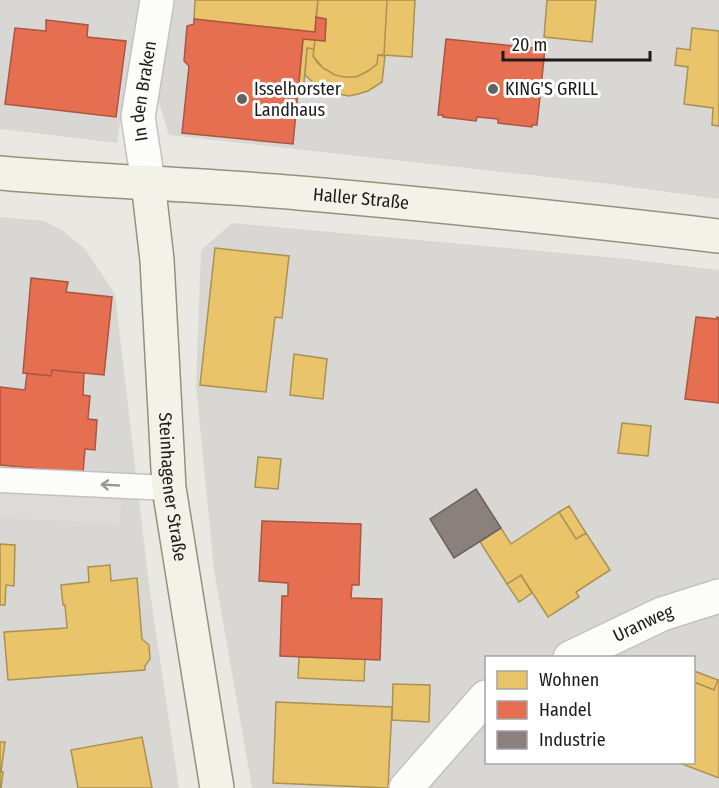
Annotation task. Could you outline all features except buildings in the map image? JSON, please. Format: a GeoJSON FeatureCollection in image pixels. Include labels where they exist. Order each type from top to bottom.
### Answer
{"type":"FeatureCollection","features":[{"type":"Feature","properties":{"kind":"street","name":"In den Braken"},"geometry":{"type":"LineString","coordinates":[[148,182],[138,117],[157,0]]}},
{"type":"Feature","properties":{"kind":"street","name":"Haller Straße"},"geometry":{"type":"LineString","coordinates":[[0,173],[298,193],[719,236]]}},
{"type":"Feature","properties":{"kind":"street","name":"Steinhagener Straße"},"geometry":{"type":"LineString","coordinates":[[148,182],[157,260],[169,488],[217,788]]}},
{"type":"Feature","properties":{"kind":"street","name":"Uranweg"},"geometry":{"type":"LineString","coordinates":[[572,656],[662,614],[719,596]]}},
{"type":"Feature","properties":{"kind":"street"},"geometry":{"type":"LineString","coordinates":[[406,788],[485,698]]}},
{"type":"Feature","properties":{"kind":"lane"},"geometry":{"type":"LineString","coordinates":[[0,480],[169,488]]}},
{"type":"Feature","properties":{"kind":"shaded area"},"geometry":{"type":"Polygon","coordinates":[[[0,0],[140,0],[117,143],[0,129],[0,0]]]}},
{"type":"Feature","properties":{"kind":"shaded area"},"geometry":{"type":"Polygon","coordinates":[[[174,0],[719,0],[719,199],[602,183],[169,135],[156,93],[174,0]]]}},
{"type":"Feature","properties":{"kind":"shaded area"},"geometry":{"type":"Polygon","coordinates":[[[0,217],[44,221],[62,230],[85,249],[115,294],[149,585],[179,788],[0,788],[0,217]]]}},
{"type":"Feature","properties":{"kind":"shaded area"},"geometry":{"type":"Polygon","coordinates":[[[232,223],[628,259],[719,270],[719,788],[252,788],[214,570],[196,385],[201,250],[232,223]]]}},
{"type":"Feature","properties":{"kind":"shaded area"},"geometry":{"type":"Polygon","coordinates":[[[0,490],[121,496],[120,524],[0,518],[0,490]]]}},
{"type":"Feature","properties":{"kind":"place","name":"KING'S GRILL"},"geometry":{"type":"Point","coordinates":[493,89]}},
{"type":"Feature","properties":{"kind":"place","name":"Isselhorster Landhaus"},"geometry":{"type":"Point","coordinates":[242,99]}}]}
